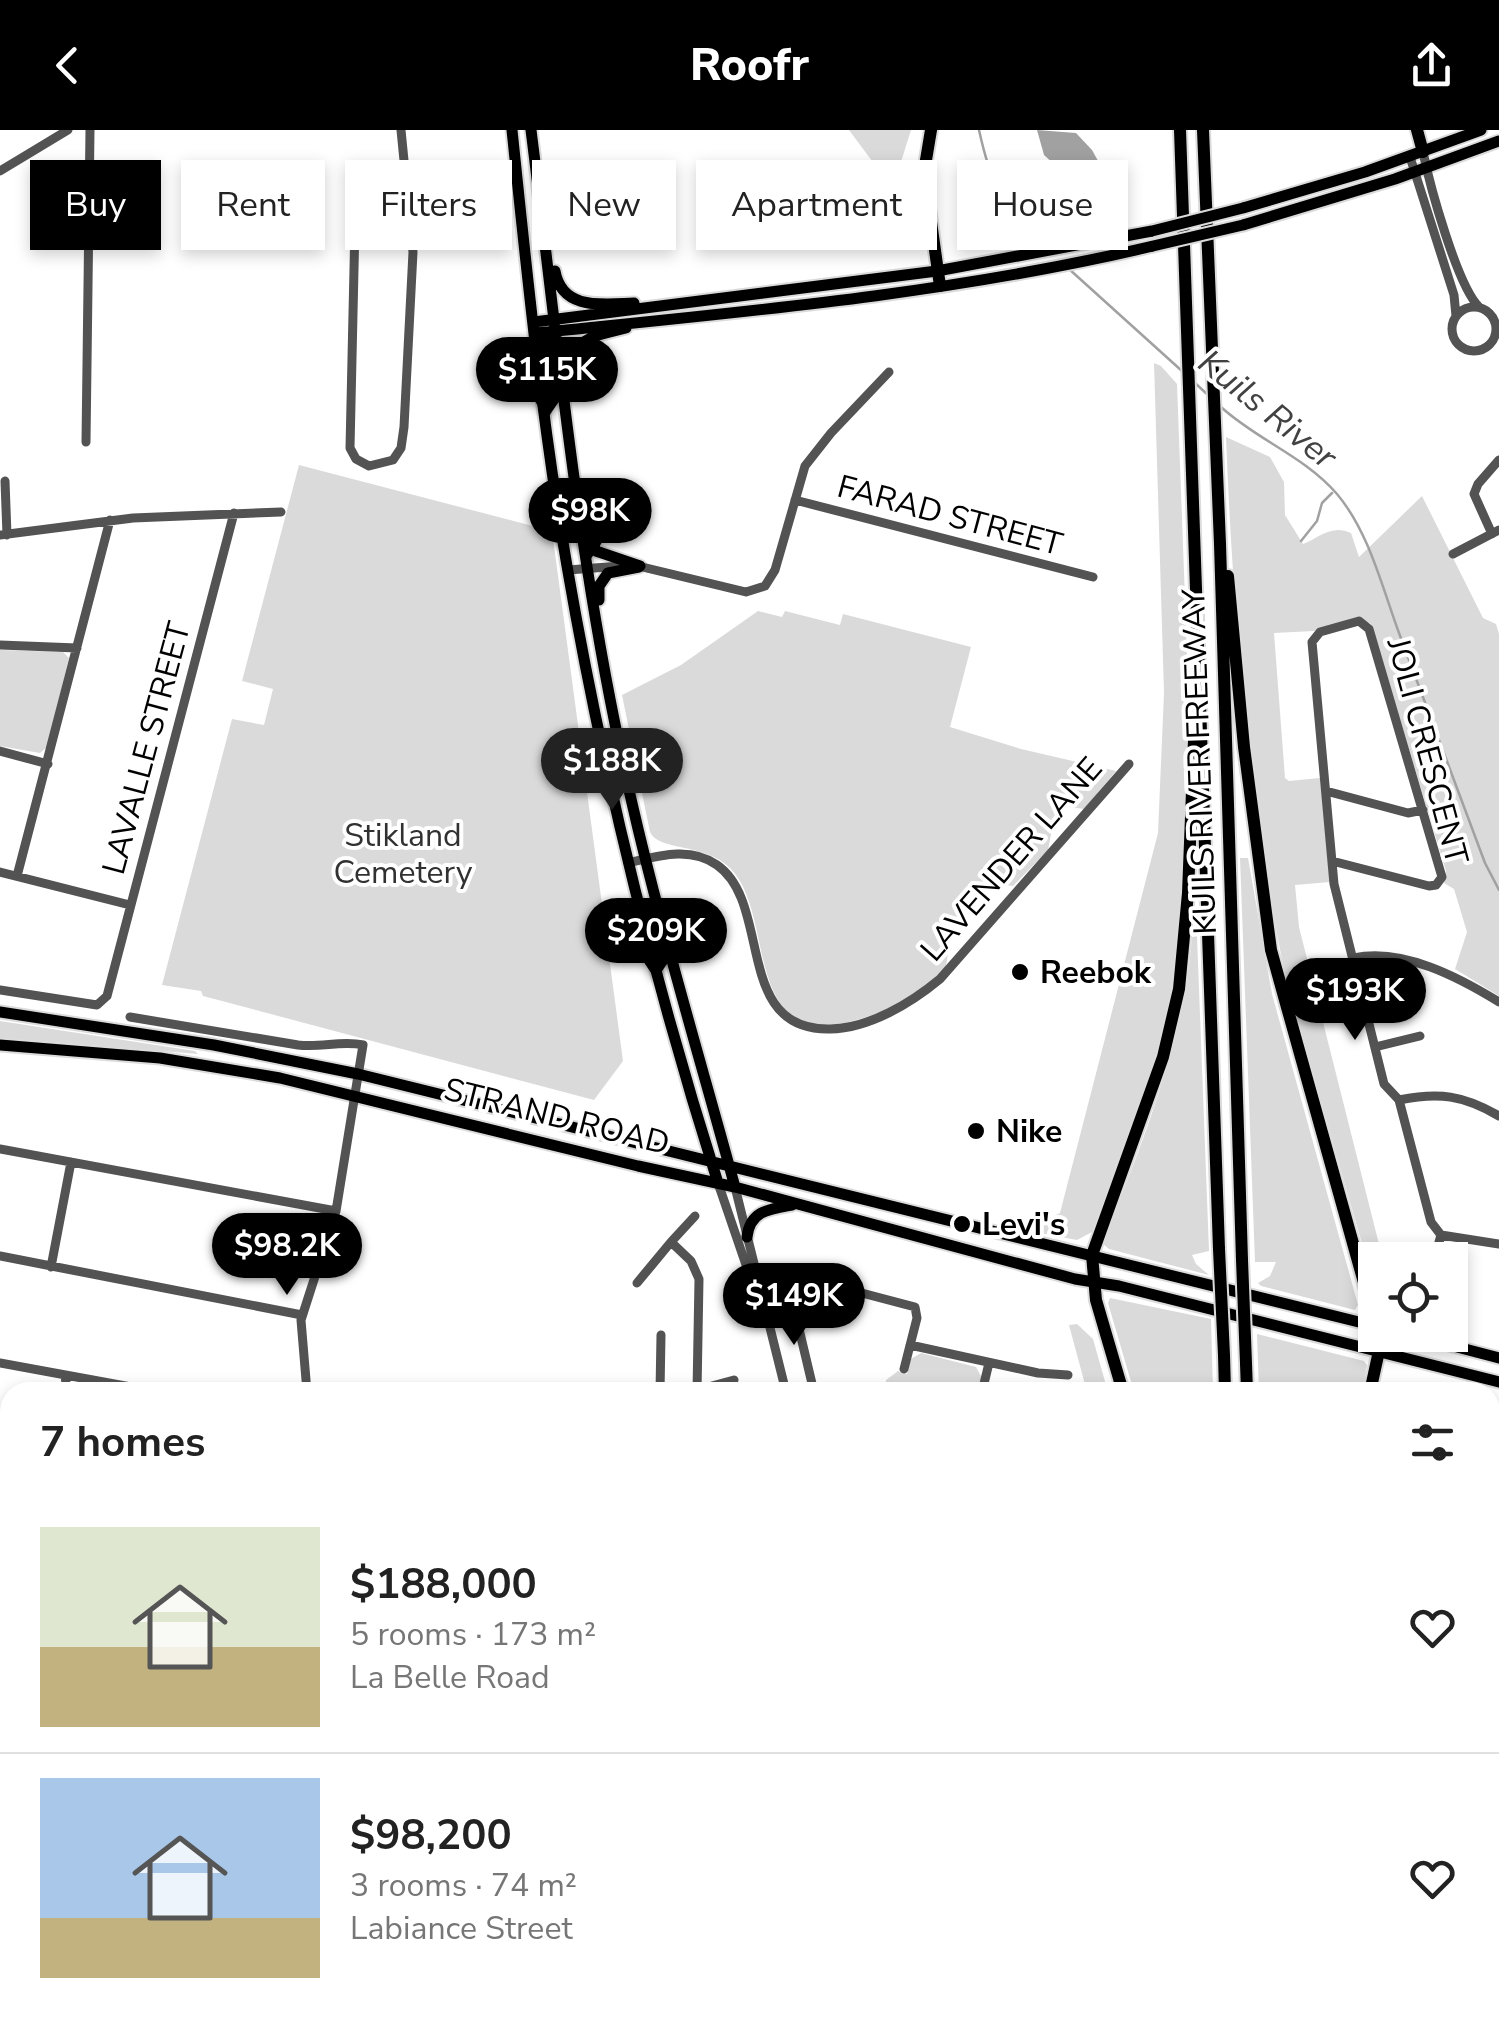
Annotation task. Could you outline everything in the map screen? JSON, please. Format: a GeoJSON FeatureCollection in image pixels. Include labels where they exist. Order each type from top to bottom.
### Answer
{"type":"FeatureCollection","features":[{"type":"Feature","properties":{"kind":"highway"},"geometry":{"type":"LineString","coordinates":[[931,130],[924,172],[938,278]]}},
{"type":"Feature","properties":{"kind":"highway","name":"KUILS RIVER FREEWAY"},"geometry":{"type":"LineString","coordinates":[[1180,130],[1225,1382]]}},
{"type":"Feature","properties":{"kind":"highway","name":"KUILS RIVER FREEWAY"},"geometry":{"type":"LineString","coordinates":[[1203,130],[1247,1382]]}},
{"type":"Feature","properties":{"kind":"highway"},"geometry":{"type":"LineString","coordinates":[[1417,130],[1417,155]]}},
{"type":"Feature","properties":{"kind":"highway"},"geometry":{"type":"LineString","coordinates":[[1220,544],[1227,574],[1244,747],[1272,950],[1358,1262]]}},
{"type":"Feature","properties":{"kind":"highway"},"geometry":{"type":"LineString","coordinates":[[1120,1382],[1092,1282],[1092,1254],[1163,1057],[1180,989],[1200,698]]}},
{"type":"Feature","properties":{"kind":"highway"},"geometry":{"type":"LineString","coordinates":[[1372,1382],[1379,1352]]}},
{"type":"Feature","properties":{"kind":"main road"},"geometry":{"type":"LineString","coordinates":[[512,130],[568,570],[628,863],[718,1184]]}},
{"type":"Feature","properties":{"kind":"main road"},"geometry":{"type":"LineString","coordinates":[[531,130],[535,160]]}},
{"type":"Feature","properties":{"kind":"main road"},"geometry":{"type":"LineString","coordinates":[[535,327],[664,313],[767,310],[938,278],[1243,208],[1417,155],[1480,130]]}},
{"type":"Feature","properties":{"kind":"main road"},"geometry":{"type":"LineString","coordinates":[[938,278],[1014,275],[1243,225],[1499,141]]}},
{"type":"Feature","properties":{"kind":"main road"},"geometry":{"type":"LineString","coordinates":[[546,250],[595,618],[645,859],[735,1187]]}},
{"type":"Feature","properties":{"kind":"main road"},"geometry":{"type":"LineString","coordinates":[[552,250],[556,278],[565,292],[586,304],[664,313]]}},
{"type":"Feature","properties":{"kind":"main road"},"geometry":{"type":"LineString","coordinates":[[567,410],[570,362],[578,347],[594,336],[664,313]]}},
{"type":"Feature","properties":{"kind":"main road"},"geometry":{"type":"LineString","coordinates":[[580,514],[596,550],[642,566]]}},
{"type":"Feature","properties":{"kind":"main road"},"geometry":{"type":"LineString","coordinates":[[595,618],[600,604],[599,586],[606,576],[642,566]]}},
{"type":"Feature","properties":{"kind":"main road","name":"STRAND ROAD"},"geometry":{"type":"LineString","coordinates":[[0,1012],[214,1045],[358,1074],[1358,1320]]}},
{"type":"Feature","properties":{"kind":"main road","name":"STRAND ROAD"},"geometry":{"type":"LineString","coordinates":[[0,1045],[178,1060],[280,1078],[735,1187],[1092,1282],[1358,1347]]}},
{"type":"Feature","properties":{"kind":"main road"},"geometry":{"type":"LineString","coordinates":[[746,1238],[758,1213],[796,1204]]}},
{"type":"Feature","properties":{"kind":"main road"},"geometry":{"type":"LineString","coordinates":[[1468,1350],[1499,1358]]}},
{"type":"Feature","properties":{"kind":"main road","name":"STRAND ROAD"},"geometry":{"type":"LineString","coordinates":[[1379,1352],[1499,1382]]}},
{"type":"Feature","properties":{"kind":"street"},"geometry":{"type":"LineString","coordinates":[[0,171],[68,130]]}},
{"type":"Feature","properties":{"kind":"street"},"geometry":{"type":"LineString","coordinates":[[86,442],[90,130]]}},
{"type":"Feature","properties":{"kind":"street"},"geometry":{"type":"LineString","coordinates":[[402,130],[405,160]]}},
{"type":"Feature","properties":{"kind":"street"},"geometry":{"type":"LineString","coordinates":[[1417,155],[1420,170],[1454,295],[1456,316],[1452,334],[1464,349],[1484,349],[1498,331],[1494,318],[1468,296],[1420,170]]}},
{"type":"Feature","properties":{"kind":"street"},"geometry":{"type":"LineString","coordinates":[[364,214],[410,220],[413,252],[404,427],[393,460],[368,466],[356,459],[350,448],[354,224],[364,214]]}},
{"type":"Feature","properties":{"kind":"street"},"geometry":{"type":"LineString","coordinates":[[1456,316],[1466,308],[1499,307]]}},
{"type":"Feature","properties":{"kind":"street"},"geometry":{"type":"LineString","coordinates":[[568,570],[620,564],[642,566],[739,592],[760,589],[775,570],[800,476],[812,454],[889,372]]}},
{"type":"Feature","properties":{"kind":"street"},"geometry":{"type":"LineString","coordinates":[[1453,554],[1496,532],[1474,494],[1499,460]]}},
{"type":"Feature","properties":{"kind":"street"},"geometry":{"type":"LineString","coordinates":[[6,481],[4,535],[110,520],[282,512]]}},
{"type":"Feature","properties":{"kind":"street","name":"FARAD STREET"},"geometry":{"type":"LineString","coordinates":[[795,500],[1093,578]]}},
{"type":"Feature","properties":{"kind":"street","name":"LAVALLE STREET"},"geometry":{"type":"LineString","coordinates":[[0,990],[97,1004],[108,996],[234,513]]}},
{"type":"Feature","properties":{"kind":"street"},"geometry":{"type":"LineString","coordinates":[[17,876],[110,520]]}},
{"type":"Feature","properties":{"kind":"street","name":"JOLI CRESCENT"},"geometry":{"type":"LineString","coordinates":[[1332,861],[1429,886],[1436,885],[1442,873],[1369,629],[1359,621],[1320,632],[1312,642],[1332,861],[1338,911],[1354,958],[1384,1084],[1399,1100],[1428,1215],[1442,1234]]}},
{"type":"Feature","properties":{"kind":"street"},"geometry":{"type":"LineString","coordinates":[[0,646],[77,648]]}},
{"type":"Feature","properties":{"kind":"street"},"geometry":{"type":"LineString","coordinates":[[0,751],[48,764]]}},
{"type":"Feature","properties":{"kind":"street","name":"LAVENDER LANE"},"geometry":{"type":"LineString","coordinates":[[628,863],[686,853],[720,867],[739,893],[766,988],[774,1003],[790,1017],[817,1029],[850,1026],[916,998],[940,979],[1128,764]]}},
{"type":"Feature","properties":{"kind":"street"},"geometry":{"type":"LineString","coordinates":[[1326,791],[1408,813],[1423,810]]}},
{"type":"Feature","properties":{"kind":"street"},"geometry":{"type":"LineString","coordinates":[[0,872],[130,906]]}},
{"type":"Feature","properties":{"kind":"street"},"geometry":{"type":"LineString","coordinates":[[1354,958],[1381,956],[1454,974],[1499,1002]]}},
{"type":"Feature","properties":{"kind":"street"},"geometry":{"type":"LineString","coordinates":[[130,1017],[298,1045],[363,1046],[336,1210],[302,1315],[306,1382]]}},
{"type":"Feature","properties":{"kind":"street"},"geometry":{"type":"LineString","coordinates":[[1375,1046],[1420,1036]]}},
{"type":"Feature","properties":{"kind":"street"},"geometry":{"type":"LineString","coordinates":[[1399,1100],[1443,1094],[1499,1116]]}},
{"type":"Feature","properties":{"kind":"street"},"geometry":{"type":"LineString","coordinates":[[0,1148],[336,1210]]}},
{"type":"Feature","properties":{"kind":"street"},"geometry":{"type":"LineString","coordinates":[[51,1267],[71,1162]]}},
{"type":"Feature","properties":{"kind":"street"},"geometry":{"type":"LineString","coordinates":[[718,1184],[736,1245],[764,1313]]}},
{"type":"Feature","properties":{"kind":"street"},"geometry":{"type":"LineString","coordinates":[[735,1187],[783,1382]]}},
{"type":"Feature","properties":{"kind":"street"},"geometry":{"type":"LineString","coordinates":[[637,1283],[695,1216]]}},
{"type":"Feature","properties":{"kind":"street"},"geometry":{"type":"LineString","coordinates":[[1440,1242],[1442,1234],[1499,1244]]}},
{"type":"Feature","properties":{"kind":"street"},"geometry":{"type":"LineString","coordinates":[[672,1242],[691,1261],[699,1280],[697,1382]]}},
{"type":"Feature","properties":{"kind":"street"},"geometry":{"type":"LineString","coordinates":[[0,1256],[302,1315]]}},
{"type":"Feature","properties":{"kind":"street"},"geometry":{"type":"LineString","coordinates":[[812,1382],[790,1291],[798,1278],[806,1276],[913,1306],[918,1318],[904,1369]]}},
{"type":"Feature","properties":{"kind":"street"},"geometry":{"type":"LineString","coordinates":[[660,1382],[661,1336]]}},
{"type":"Feature","properties":{"kind":"street"},"geometry":{"type":"LineString","coordinates":[[910,1345],[1038,1373],[1068,1375]]}},
{"type":"Feature","properties":{"kind":"street"},"geometry":{"type":"LineString","coordinates":[[0,1363],[103,1382]]}},
{"type":"Feature","properties":{"kind":"street"},"geometry":{"type":"LineString","coordinates":[[985,1382],[990,1363]]}},
{"type":"Feature","properties":{"kind":"street"},"geometry":{"type":"LineString","coordinates":[[65,1375],[66,1382]]}},
{"type":"Feature","properties":{"kind":"street"},"geometry":{"type":"LineString","coordinates":[[727,1382],[734,1380]]}},
{"type":"Feature","properties":{"kind":"green space"},"geometry":{"type":"Polygon","coordinates":[[[849,130],[911,130],[902,160],[871,160],[849,130]]]}},
{"type":"Feature","properties":{"kind":"green space"},"geometry":{"type":"Polygon","coordinates":[[[1154,363],[1177,384],[1189,707],[1180,947],[1157,1058],[1092,1232],[1077,1240],[1035,1232],[1036,1225],[1060,1213],[1158,833],[1164,693],[1154,363]]]}},
{"type":"Feature","properties":{"kind":"green space"},"geometry":{"type":"Polygon","coordinates":[[[1226,437],[1270,457],[1284,482],[1285,515],[1303,544],[1326,532],[1344,531],[1351,533],[1359,557],[1422,496],[1483,618],[1496,624],[1499,634],[1499,996],[1455,969],[1467,932],[1454,889],[1444,883],[1446,871],[1371,624],[1357,617],[1314,631],[1274,633],[1285,778],[1320,778],[1330,882],[1295,885],[1299,927],[1378,1242],[1362,1242],[1286,979],[1253,777],[1233,573],[1226,437]]]}},
{"type":"Feature","properties":{"kind":"green space","name":"Stikland Cemetery"},"geometry":{"type":"Polygon","coordinates":[[[299,465],[552,531],[623,1061],[594,1100],[203,996],[201,991],[162,985],[232,719],[264,725],[273,689],[242,681],[299,465]]]}},
{"type":"Feature","properties":{"kind":"green space"},"geometry":{"type":"Polygon","coordinates":[[[758,611],[782,617],[785,611],[840,625],[843,614],[971,647],[950,727],[1021,749],[1116,771],[1084,809],[1064,806],[1055,813],[1048,850],[1013,886],[989,889],[971,903],[958,924],[945,967],[930,984],[866,1017],[825,1025],[797,1019],[779,1002],[768,977],[745,890],[730,868],[708,854],[662,842],[650,832],[622,695],[681,665],[758,611]]]}},
{"type":"Feature","properties":{"kind":"green space"},"geometry":{"type":"Polygon","coordinates":[[[0,650],[63,652],[69,658],[47,747],[40,753],[0,746],[0,650]]]}},
{"type":"Feature","properties":{"kind":"green space"},"geometry":{"type":"Polygon","coordinates":[[[1240,858],[1248,858],[1272,994],[1358,1305],[1355,1310],[1261,1286],[1258,1283],[1270,1276],[1276,1262],[1255,1262],[1240,858]]]}},
{"type":"Feature","properties":{"kind":"green space"},"geometry":{"type":"Polygon","coordinates":[[[1197,936],[1209,1251],[1192,1255],[1209,1275],[1109,1249],[1103,1244],[1159,1093],[1180,1016],[1192,937],[1197,936]]]}},
{"type":"Feature","properties":{"kind":"green space"},"geometry":{"type":"Polygon","coordinates":[[[0,1021],[195,1051],[198,1054],[0,1038],[0,1021]]]}},
{"type":"Feature","properties":{"kind":"green space"},"geometry":{"type":"Polygon","coordinates":[[[1110,1298],[1211,1319],[1213,1382],[1131,1382],[1108,1303],[1110,1298]]]}},
{"type":"Feature","properties":{"kind":"green space"},"geometry":{"type":"Polygon","coordinates":[[[1077,1324],[1093,1339],[1105,1382],[1084,1382],[1069,1325],[1077,1324]]]}},
{"type":"Feature","properties":{"kind":"green space"},"geometry":{"type":"Polygon","coordinates":[[[1257,1334],[1364,1361],[1367,1365],[1364,1382],[1259,1382],[1257,1334]]]}},
{"type":"Feature","properties":{"kind":"green space"},"geometry":{"type":"Polygon","coordinates":[[[921,1353],[976,1367],[981,1382],[886,1382],[898,1371],[907,1374],[911,1359],[921,1353]]]}},
{"type":"Feature","properties":{"kind":"shaded area"},"geometry":{"type":"Polygon","coordinates":[[[1037,130],[1076,133],[1098,160],[1050,160],[1044,155],[1037,130]]]}},
{"type":"Feature","properties":{"kind":"waterway","name":"Kuils River"},"geometry":{"type":"LineString","coordinates":[[979,130],[987,160]]}},
{"type":"Feature","properties":{"kind":"waterway","name":"Kuils River"},"geometry":{"type":"LineString","coordinates":[[1069,269],[1182,371]]}},
{"type":"Feature","properties":{"kind":"waterway","name":"Kuils River"},"geometry":{"type":"LineString","coordinates":[[1195,383],[1208,395]]}},
{"type":"Feature","properties":{"kind":"waterway","name":"Kuils River"},"geometry":{"type":"LineString","coordinates":[[1221,407],[1324,481],[1358,525],[1485,863],[1499,890]]}},
{"type":"Feature","properties":{"kind":"waterway"},"geometry":{"type":"LineString","coordinates":[[1301,541],[1332,493]]}},
{"type":"Feature","properties":{"kind":"place","name":"Reebok"},"geometry":{"type":"Point","coordinates":[1020,972]}},
{"type":"Feature","properties":{"kind":"place","name":"Nike"},"geometry":{"type":"Point","coordinates":[976,1131]}},
{"type":"Feature","properties":{"kind":"place","name":"Levi's"},"geometry":{"type":"Point","coordinates":[962,1224]}}]}
